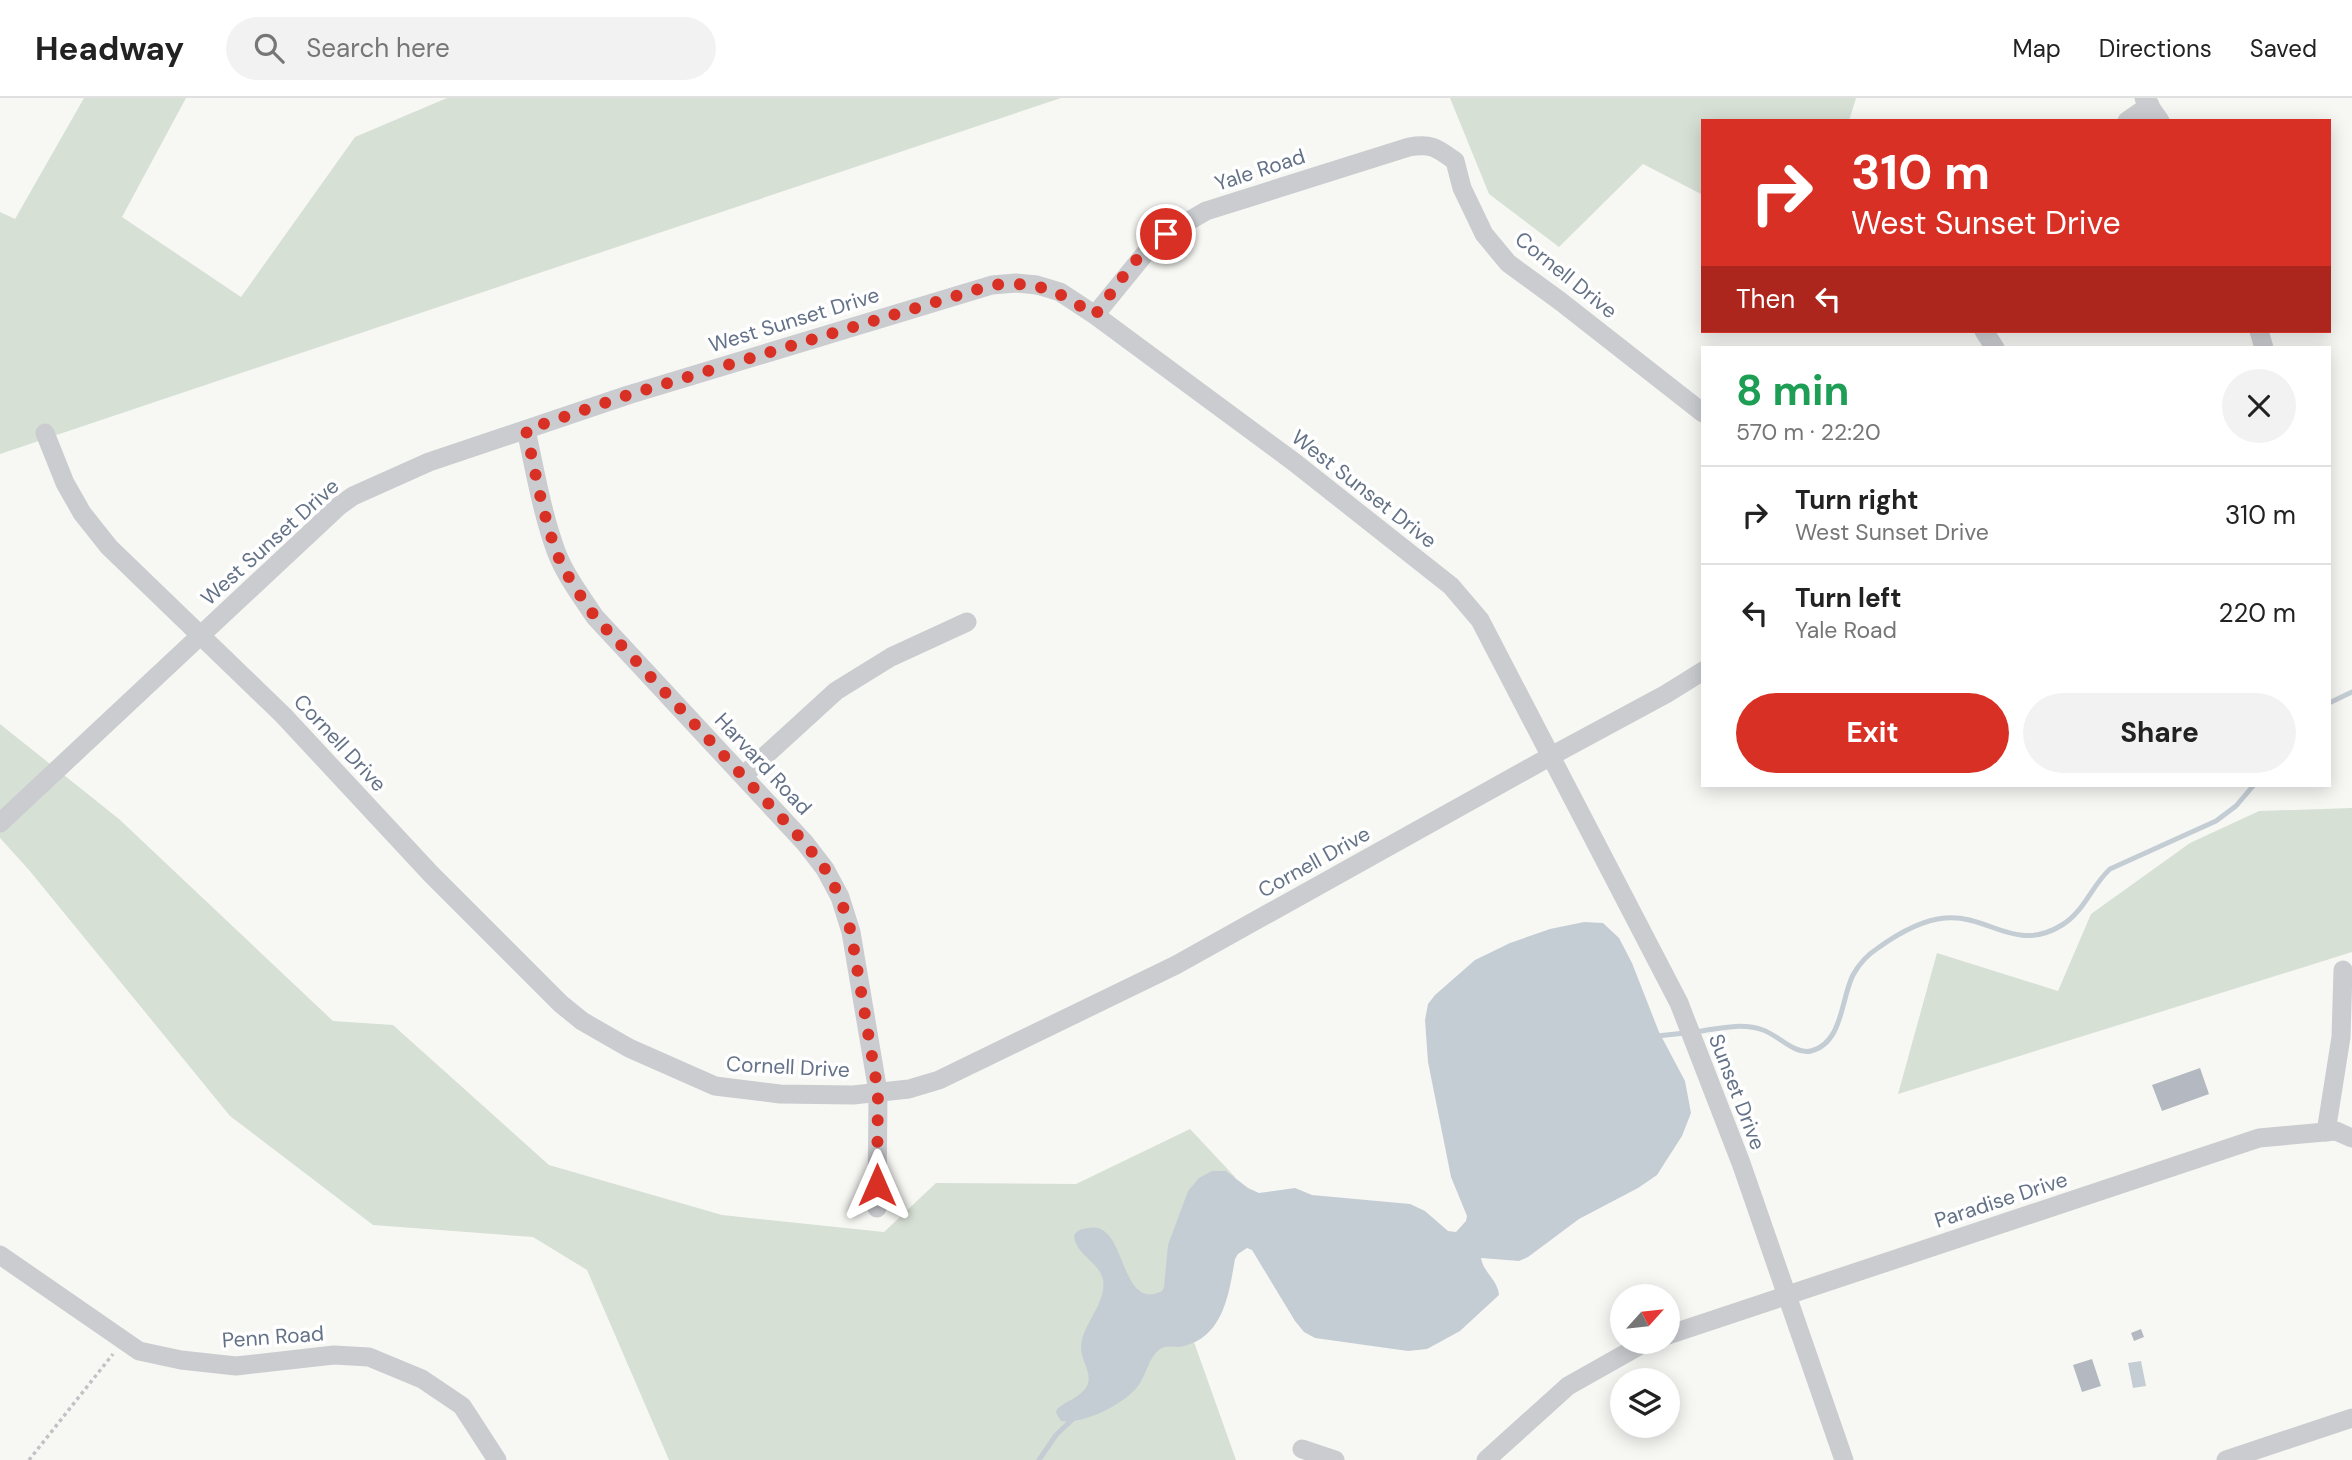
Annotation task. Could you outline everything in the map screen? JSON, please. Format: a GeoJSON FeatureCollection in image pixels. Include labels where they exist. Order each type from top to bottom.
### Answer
{"type":"FeatureCollection","features":[{"type":"Feature","properties":{"kind":"street"},"geometry":{"type":"LineString","coordinates":[[2131,119],[2151,108]]}},
{"type":"Feature","properties":{"kind":"street","name":"Yale Road"},"geometry":{"type":"LineString","coordinates":[[1095,315],[1156,240],[1206,211],[1409,147],[1425,144],[1436,147]]}},
{"type":"Feature","properties":{"kind":"street","name":"Cornell Drive"},"geometry":{"type":"LineString","coordinates":[[1436,147],[1455,161],[1462,188],[1484,234],[1508,263],[1560,300],[1701,411]]}},
{"type":"Feature","properties":{"kind":"street","name":"West Sunset Drive"},"geometry":{"type":"LineString","coordinates":[[0,824],[200,635],[353,496],[429,462],[641,391],[992,285],[1016,283],[1037,285],[1060,292],[1095,315],[1294,462],[1451,586],[1480,620],[1551,756]]}},
{"type":"Feature","properties":{"kind":"street","name":"Harvard Road"},"geometry":{"type":"LineString","coordinates":[[526,430],[547,522],[557,553],[572,583],[595,617],[805,843],[825,869],[840,897],[851,932],[878,1092],[877,1208]]}},
{"type":"Feature","properties":{"kind":"street","name":"Cornell Drive"},"geometry":{"type":"LineString","coordinates":[[46,433],[65,483],[82,513],[109,547],[283,715],[431,874],[561,1004],[582,1021],[629,1048],[715,1086],[780,1094],[853,1095],[909,1089],[939,1080],[1176,965],[1701,672]]}},
{"type":"Feature","properties":{"kind":"street"},"geometry":{"type":"LineString","coordinates":[[744,775],[836,691],[891,657],[967,622]]}},
{"type":"Feature","properties":{"kind":"street","name":"Sunset Drive"},"geometry":{"type":"LineString","coordinates":[[1551,756],[1679,1003],[1741,1163],[1844,1460]]}},
{"type":"Feature","properties":{"kind":"street"},"geometry":{"type":"LineString","coordinates":[[2326,1132],[2341,1037],[2343,971]]}},
{"type":"Feature","properties":{"kind":"street","name":"Paradise Drive"},"geometry":{"type":"LineString","coordinates":[[1680,1331],[2259,1138],[2336,1131],[2352,1138]]}},
{"type":"Feature","properties":{"kind":"street","name":"Penn Road"},"geometry":{"type":"LineString","coordinates":[[0,1255],[139,1350],[236,1366],[334,1355],[369,1357],[422,1379],[462,1406],[497,1460]]}},
{"type":"Feature","properties":{"kind":"street"},"geometry":{"type":"LineString","coordinates":[[1486,1460],[1568,1386],[1625,1354]]}},
{"type":"Feature","properties":{"kind":"street"},"geometry":{"type":"LineString","coordinates":[[2226,1460],[2352,1418]]}},
{"type":"Feature","properties":{"kind":"street"},"geometry":{"type":"LineString","coordinates":[[1302,1449],[1335,1460]]}},
{"type":"Feature","properties":{"kind":"path"},"geometry":{"type":"LineString","coordinates":[[29,1460],[123,1341]]}},
{"type":"Feature","properties":{"kind":"shaded area"},"geometry":{"type":"Polygon","coordinates":[[[84,98],[186,98],[122,217],[241,297],[355,137],[447,98],[1061,98],[0,454],[0,212],[15,219],[84,98]]]}},
{"type":"Feature","properties":{"kind":"shaded area"},"geometry":{"type":"Polygon","coordinates":[[[1450,98],[1856,98],[1850,119],[1701,119],[1701,194],[1643,164],[1559,247],[1489,194],[1450,98]]]}},
{"type":"Feature","properties":{"kind":"shaded area"},"geometry":{"type":"Polygon","coordinates":[[[0,724],[119,819],[333,1021],[393,1025],[549,1165],[722,1215],[884,1232],[936,1183],[1076,1184],[1190,1129],[1235,1177],[1194,1342],[1236,1460],[669,1460],[587,1270],[533,1237],[373,1225],[230,1116],[0,838],[0,724]]]}},
{"type":"Feature","properties":{"kind":"shaded area"},"geometry":{"type":"Polygon","coordinates":[[[2352,808],[2352,952],[1898,1094],[1937,953],[2058,991],[2091,914],[2190,843],[2259,811],[2352,808]]]}},
{"type":"Feature","properties":{"kind":"shaded area"},"geometry":{"type":"Polygon","coordinates":[[[1584,922],[1603,923],[1619,938],[1632,963],[1659,1032],[1685,1081],[1691,1113],[1682,1136],[1657,1175],[1579,1219],[1528,1257],[1519,1261],[1481,1258],[1499,1295],[1460,1331],[1427,1349],[1408,1351],[1315,1338],[1304,1332],[1252,1250],[1247,1248],[1235,1259],[1227,1299],[1216,1323],[1208,1333],[1184,1346],[1159,1350],[1134,1390],[1105,1411],[1082,1419],[1061,1421],[1056,1413],[1057,1409],[1087,1386],[1089,1376],[1081,1348],[1082,1339],[1103,1289],[1101,1273],[1075,1242],[1074,1235],[1080,1230],[1101,1229],[1110,1237],[1130,1278],[1138,1289],[1148,1294],[1162,1291],[1164,1287],[1168,1245],[1188,1191],[1199,1178],[1212,1171],[1226,1171],[1259,1193],[1295,1188],[1312,1195],[1410,1204],[1425,1211],[1448,1231],[1456,1232],[1467,1216],[1451,1177],[1428,1062],[1425,1020],[1428,1004],[1475,960],[1510,943],[1550,929],[1584,922]]]}},
{"type":"Feature","properties":{"kind":"shaded area"},"geometry":{"type":"Polygon","coordinates":[[[2141,1361],[2146,1386],[2133,1388],[2128,1363],[2141,1361]]]}},
{"type":"Feature","properties":{"kind":"building"},"geometry":{"type":"Polygon","coordinates":[[[2200,1068],[2209,1094],[2162,1111],[2152,1085],[2200,1068]]]}},
{"type":"Feature","properties":{"kind":"building"},"geometry":{"type":"Polygon","coordinates":[[[2141,1329],[2144,1337],[2134,1341],[2131,1333],[2141,1329]]]}},
{"type":"Feature","properties":{"kind":"building"},"geometry":{"type":"Polygon","coordinates":[[[2092,1359],[2101,1386],[2082,1392],[2073,1365],[2092,1359]]]}},
{"type":"Feature","properties":{"kind":"waterway"},"geometry":{"type":"LineString","coordinates":[[2331,702],[2352,692]]}},
{"type":"Feature","properties":{"kind":"waterway"},"geometry":{"type":"LineString","coordinates":[[1695,1032],[1729,1027],[1755,1028],[1799,1050],[1811,1051],[1822,1046],[1835,1030],[1855,971],[1870,954],[1893,938],[1918,925],[1945,918],[1975,921],[2016,934],[2030,936],[2045,933],[2070,920],[2110,869],[2216,821],[2236,806],[2252,787]]}},
{"type":"Feature","properties":{"kind":"waterway"},"geometry":{"type":"LineString","coordinates":[[1657,1036],[1685,1033]]}},
{"type":"Feature","properties":{"kind":"waterway"},"geometry":{"type":"LineString","coordinates":[[1039,1460],[1056,1435],[1075,1417]]}},
{"type":"Feature","properties":{"kind":"route"},"geometry":{"type":"LineString","coordinates":[[877,1185],[878,1092],[851,932],[840,897],[825,869],[805,843],[595,617],[572,583],[557,553],[547,522],[526,430],[628,395],[992,285],[1037,285],[1060,292],[1095,315],[1144,253],[1166,234]]}}]}
